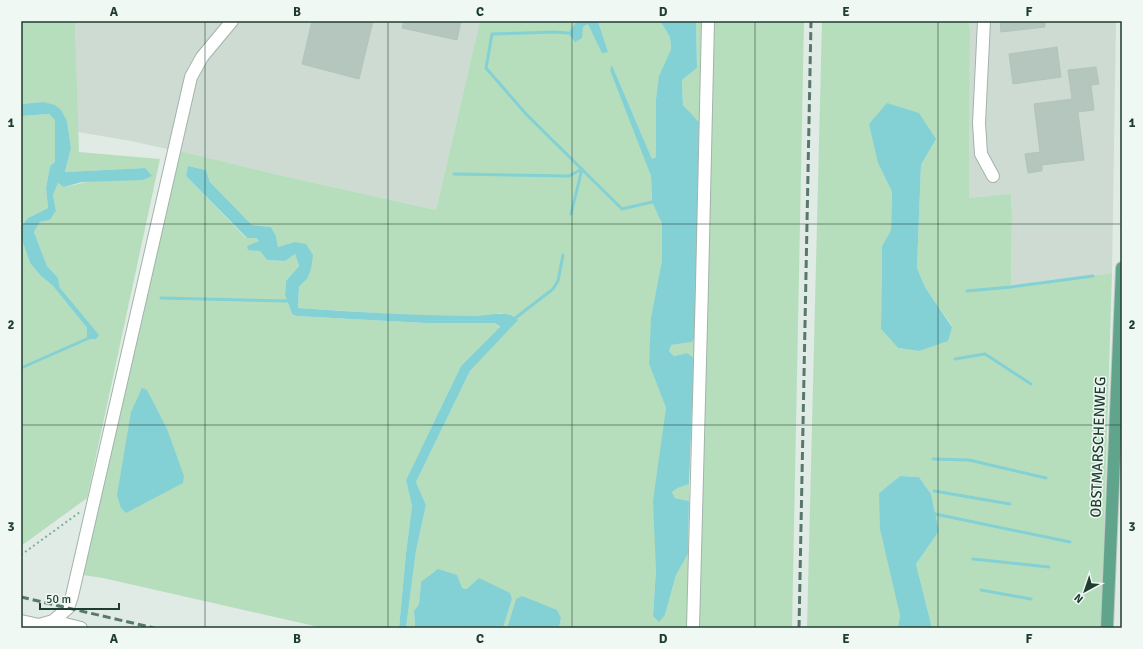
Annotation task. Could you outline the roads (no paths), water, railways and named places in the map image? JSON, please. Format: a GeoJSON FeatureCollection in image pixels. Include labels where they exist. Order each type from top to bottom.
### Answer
{"type":"FeatureCollection","features":[{"type":"Feature","properties":{"kind":"main road","name":"OBSTMARSCHENWEG"},"geometry":{"type":"LineString","coordinates":[[1107,628],[1122,268]]}},
{"type":"Feature","properties":{"kind":"street"},"geometry":{"type":"LineString","coordinates":[[21,621],[39,625],[53,621],[68,608],[191,77],[202,57],[232,21]]}},
{"type":"Feature","properties":{"kind":"street"},"geometry":{"type":"LineString","coordinates":[[693,628],[708,21]]}},
{"type":"Feature","properties":{"kind":"street"},"geometry":{"type":"LineString","coordinates":[[984,21],[979,123],[981,154],[993,176]]}},
{"type":"Feature","properties":{"kind":"street"},"geometry":{"type":"LineString","coordinates":[[53,621],[81,628]]}},
{"type":"Feature","properties":{"kind":"water"},"geometry":{"type":"Polygon","coordinates":[[[577,21],[598,21],[608,52],[602,53],[588,24],[583,27],[582,38],[575,42],[568,33],[577,21]]]}},
{"type":"Feature","properties":{"kind":"water"},"geometry":{"type":"Polygon","coordinates":[[[660,21],[696,21],[697,68],[682,80],[683,105],[699,122],[695,337],[692,342],[671,345],[669,351],[674,356],[687,353],[694,358],[689,484],[672,492],[675,498],[689,501],[688,554],[676,575],[665,615],[659,622],[653,616],[656,569],[653,501],[666,408],[649,364],[651,318],[662,260],[662,224],[652,202],[651,176],[610,70],[612,65],[652,159],[656,157],[656,99],[659,76],[671,49],[670,37],[660,21]]]}},
{"type":"Feature","properties":{"kind":"water"},"geometry":{"type":"Polygon","coordinates":[[[43,102],[55,105],[61,110],[67,121],[71,148],[65,172],[145,168],[152,176],[143,180],[82,182],[64,187],[58,183],[53,195],[56,211],[50,220],[40,222],[34,232],[47,266],[58,278],[60,288],[99,335],[96,339],[87,339],[87,328],[53,286],[41,276],[30,263],[21,237],[21,227],[28,218],[48,208],[46,188],[50,166],[55,162],[55,120],[49,114],[21,116],[21,104],[43,102]]]}},
{"type":"Feature","properties":{"kind":"water"},"geometry":{"type":"Polygon","coordinates":[[[887,103],[919,113],[936,139],[921,165],[917,268],[925,287],[952,327],[948,341],[919,351],[898,348],[881,329],[882,246],[891,230],[892,192],[878,163],[869,124],[887,103]]]}},
{"type":"Feature","properties":{"kind":"water"},"geometry":{"type":"Polygon","coordinates":[[[188,166],[206,170],[210,182],[252,225],[271,227],[276,236],[278,247],[294,242],[306,244],[313,255],[311,269],[307,279],[299,287],[298,308],[432,315],[477,316],[504,314],[518,320],[470,371],[416,482],[426,505],[416,551],[406,628],[399,628],[412,506],[406,480],[461,366],[500,327],[495,323],[425,323],[296,316],[292,314],[285,295],[286,281],[299,266],[295,254],[285,261],[267,260],[260,251],[248,250],[247,246],[259,241],[256,238],[247,238],[186,176],[188,166]]]}},
{"type":"Feature","properties":{"kind":"water"},"geometry":{"type":"Polygon","coordinates":[[[142,388],[147,390],[167,429],[184,476],[183,483],[126,513],[121,508],[117,495],[131,412],[142,388]]]}},
{"type":"Feature","properties":{"kind":"water"},"geometry":{"type":"Polygon","coordinates":[[[900,476],[919,477],[931,494],[939,531],[916,564],[932,628],[898,628],[900,615],[880,529],[879,493],[900,476]]]}},
{"type":"Feature","properties":{"kind":"water"},"geometry":{"type":"Polygon","coordinates":[[[438,569],[457,575],[462,588],[467,589],[479,578],[510,593],[512,599],[503,628],[415,628],[414,611],[419,604],[421,582],[438,569]]]}},
{"type":"Feature","properties":{"kind":"water"},"geometry":{"type":"Polygon","coordinates":[[[522,596],[557,610],[561,618],[559,628],[507,628],[516,599],[522,596]]]}},
{"type":"Feature","properties":{"kind":"waterway"},"geometry":{"type":"LineString","coordinates":[[568,33],[492,34],[486,68],[526,114],[622,209],[652,202]]}},
{"type":"Feature","properties":{"kind":"waterway"},"geometry":{"type":"LineString","coordinates":[[454,174],[569,176],[582,169],[571,214]]}},
{"type":"Feature","properties":{"kind":"waterway"},"geometry":{"type":"LineString","coordinates":[[514,319],[553,289],[558,281],[563,255]]}},
{"type":"Feature","properties":{"kind":"waterway"},"geometry":{"type":"LineString","coordinates":[[967,291],[1011,287],[1093,276]]}},
{"type":"Feature","properties":{"kind":"waterway"},"geometry":{"type":"LineString","coordinates":[[161,298],[287,301]]}},
{"type":"Feature","properties":{"kind":"waterway"},"geometry":{"type":"LineString","coordinates":[[21,368],[89,338]]}},
{"type":"Feature","properties":{"kind":"waterway"},"geometry":{"type":"LineString","coordinates":[[955,359],[985,354],[1031,384]]}},
{"type":"Feature","properties":{"kind":"waterway"},"geometry":{"type":"LineString","coordinates":[[933,459],[969,460],[1046,478]]}},
{"type":"Feature","properties":{"kind":"waterway"},"geometry":{"type":"LineString","coordinates":[[934,491],[1010,504]]}},
{"type":"Feature","properties":{"kind":"waterway"},"geometry":{"type":"LineString","coordinates":[[935,514],[1070,542]]}},
{"type":"Feature","properties":{"kind":"waterway"},"geometry":{"type":"LineString","coordinates":[[973,559],[1049,567]]}},
{"type":"Feature","properties":{"kind":"waterway"},"geometry":{"type":"LineString","coordinates":[[981,590],[1031,599]]}},
{"type":"Feature","properties":{"kind":"railway"},"geometry":{"type":"LineString","coordinates":[[799,628],[811,21]]}},
{"type":"Feature","properties":{"kind":"railway"},"geometry":{"type":"LineString","coordinates":[[21,597],[154,628]]}}]}
